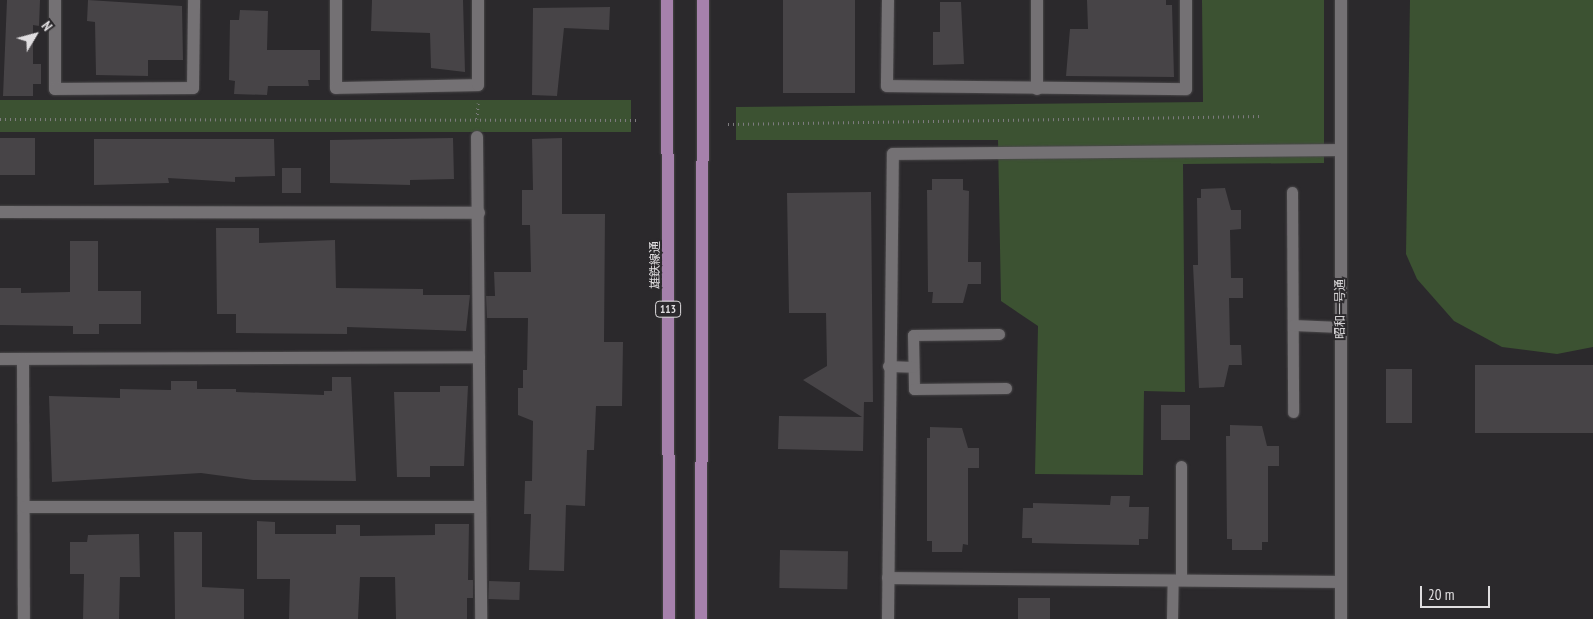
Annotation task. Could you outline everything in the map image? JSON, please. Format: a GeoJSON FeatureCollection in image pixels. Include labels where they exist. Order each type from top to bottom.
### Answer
{"type":"FeatureCollection","features":[{"type":"Feature","properties":{"kind":"main road","name":"雄鉄線通"},"geometry":{"type":"LineString","coordinates":[[667,0],[669,619]]}},
{"type":"Feature","properties":{"kind":"main road"},"geometry":{"type":"LineString","coordinates":[[701,619],[703,0]]}},
{"type":"Feature","properties":{"kind":"street"},"geometry":{"type":"LineString","coordinates":[[55,0],[55,89],[193,88],[194,0]]}},
{"type":"Feature","properties":{"kind":"street"},"geometry":{"type":"LineString","coordinates":[[336,0],[336,88],[478,85],[478,0]]}},
{"type":"Feature","properties":{"kind":"street"},"geometry":{"type":"LineString","coordinates":[[888,0],[887,86],[1037,89],[1186,89],[1186,0]]}},
{"type":"Feature","properties":{"kind":"street"},"geometry":{"type":"LineString","coordinates":[[1037,0],[1037,89]]}},
{"type":"Feature","properties":{"kind":"street","name":"昭和一号通"},"geometry":{"type":"LineString","coordinates":[[1341,0],[1341,619]]}},
{"type":"Feature","properties":{"kind":"street"},"geometry":{"type":"LineString","coordinates":[[477,137],[481,619]]}},
{"type":"Feature","properties":{"kind":"street"},"geometry":{"type":"LineString","coordinates":[[888,619],[888,366],[893,154],[1340,150]]}},
{"type":"Feature","properties":{"kind":"street"},"geometry":{"type":"LineString","coordinates":[[0,212],[478,213]]}},
{"type":"Feature","properties":{"kind":"street"},"geometry":{"type":"LineString","coordinates":[[0,359],[478,357]]}},
{"type":"Feature","properties":{"kind":"street"},"geometry":{"type":"LineString","coordinates":[[23,359],[24,619]]}},
{"type":"Feature","properties":{"kind":"street"},"geometry":{"type":"LineString","coordinates":[[25,507],[480,507]]}},
{"type":"Feature","properties":{"kind":"street"},"geometry":{"type":"LineString","coordinates":[[888,578],[1341,582]]}},
{"type":"Feature","properties":{"kind":"lane"},"geometry":{"type":"LineString","coordinates":[[1292,192],[1293,412]]}},
{"type":"Feature","properties":{"kind":"lane"},"geometry":{"type":"LineString","coordinates":[[1293,326],[1340,327]]}},
{"type":"Feature","properties":{"kind":"lane"},"geometry":{"type":"LineString","coordinates":[[999,334],[913,335],[914,388],[1006,388]]}},
{"type":"Feature","properties":{"kind":"lane"},"geometry":{"type":"LineString","coordinates":[[888,366],[913,367]]}},
{"type":"Feature","properties":{"kind":"lane"},"geometry":{"type":"LineString","coordinates":[[1172,619],[1177,580],[1181,466]]}},
{"type":"Feature","properties":{"kind":"path"},"geometry":{"type":"LineString","coordinates":[[477,137],[478,85]]}},
{"type":"Feature","properties":{"kind":"path"},"geometry":{"type":"LineString","coordinates":[[728,124],[1262,116]]}},
{"type":"Feature","properties":{"kind":"path"},"geometry":{"type":"LineString","coordinates":[[0,119],[478,118],[639,120]]}},
{"type":"Feature","properties":{"kind":"green space"},"geometry":{"type":"Polygon","coordinates":[[[1202,0],[1324,0],[1324,163],[1183,164],[1185,392],[1144,391],[1143,475],[1035,474],[1038,326],[1001,301],[998,140],[736,140],[736,107],[1203,102],[1202,0]]]}},
{"type":"Feature","properties":{"kind":"green space"},"geometry":{"type":"Polygon","coordinates":[[[1410,0],[1593,0],[1593,347],[1557,354],[1502,347],[1454,321],[1417,279],[1406,254],[1410,0]]]}},
{"type":"Feature","properties":{"kind":"green space"},"geometry":{"type":"Polygon","coordinates":[[[0,100],[631,100],[631,132],[0,132],[0,100]]]}},
{"type":"Feature","properties":{"kind":"building"},"geometry":{"type":"Polygon","coordinates":[[[7,0],[40,0],[39,26],[33,25],[33,64],[41,64],[41,84],[33,84],[33,96],[3,96],[7,0]]]}},
{"type":"Feature","properties":{"kind":"building"},"geometry":{"type":"Polygon","coordinates":[[[88,0],[182,6],[183,60],[148,60],[148,76],[96,75],[95,22],[87,21],[88,0]]]}},
{"type":"Feature","properties":{"kind":"building"},"geometry":{"type":"Polygon","coordinates":[[[372,0],[463,0],[465,72],[431,68],[430,33],[371,31],[372,0]]]}},
{"type":"Feature","properties":{"kind":"building"},"geometry":{"type":"Polygon","coordinates":[[[783,0],[855,0],[855,93],[783,93],[783,0]]]}},
{"type":"Feature","properties":{"kind":"building"},"geometry":{"type":"Polygon","coordinates":[[[1087,0],[1166,0],[1166,5],[1172,5],[1174,77],[1066,76],[1070,29],[1088,29],[1087,0]]]}},
{"type":"Feature","properties":{"kind":"building"},"geometry":{"type":"Polygon","coordinates":[[[940,2],[961,2],[964,64],[933,65],[933,32],[940,32],[940,2]]]}},
{"type":"Feature","properties":{"kind":"building"},"geometry":{"type":"Polygon","coordinates":[[[610,7],[609,30],[564,28],[557,96],[532,95],[533,8],[610,7]]]}},
{"type":"Feature","properties":{"kind":"building"},"geometry":{"type":"Polygon","coordinates":[[[240,10],[268,11],[267,50],[320,50],[320,80],[308,80],[309,86],[268,86],[267,95],[234,94],[235,81],[229,80],[230,20],[239,20],[240,10]]]}},
{"type":"Feature","properties":{"kind":"building"},"geometry":{"type":"Polygon","coordinates":[[[0,138],[35,138],[35,175],[0,175],[0,138]]]}},
{"type":"Feature","properties":{"kind":"building"},"geometry":{"type":"Polygon","coordinates":[[[453,138],[454,179],[410,180],[410,185],[330,183],[330,140],[453,138]]]}},
{"type":"Feature","properties":{"kind":"building"},"geometry":{"type":"Polygon","coordinates":[[[562,138],[562,214],[605,214],[604,342],[623,342],[622,406],[596,406],[594,450],[587,450],[585,506],[566,505],[564,571],[529,570],[531,514],[524,514],[525,481],[532,481],[533,421],[518,415],[518,388],[523,388],[523,370],[527,370],[528,318],[487,318],[486,296],[495,296],[494,272],[531,272],[530,225],[522,225],[522,190],[533,190],[532,139],[562,138]]]}},
{"type":"Feature","properties":{"kind":"building"},"geometry":{"type":"Polygon","coordinates":[[[94,139],[274,139],[275,176],[235,177],[235,182],[168,178],[169,183],[94,185],[94,139]]]}},
{"type":"Feature","properties":{"kind":"building"},"geometry":{"type":"Polygon","coordinates":[[[282,168],[301,168],[301,193],[282,193],[282,168]]]}},
{"type":"Feature","properties":{"kind":"building"},"geometry":{"type":"Polygon","coordinates":[[[932,179],[963,179],[963,190],[969,191],[968,262],[981,262],[981,284],[968,284],[963,303],[932,303],[933,292],[928,292],[927,190],[932,190],[932,179]]]}},
{"type":"Feature","properties":{"kind":"building"},"geometry":{"type":"Polygon","coordinates":[[[1225,188],[1231,210],[1241,210],[1241,229],[1230,230],[1231,278],[1243,278],[1243,298],[1229,298],[1230,345],[1241,345],[1242,365],[1229,365],[1224,387],[1199,388],[1193,265],[1198,265],[1197,198],[1201,198],[1201,189],[1225,188]]]}},
{"type":"Feature","properties":{"kind":"building"},"geometry":{"type":"Polygon","coordinates":[[[871,192],[873,402],[864,402],[863,451],[778,449],[779,416],[862,417],[803,380],[827,366],[826,313],[789,313],[787,193],[871,192]]]}},
{"type":"Feature","properties":{"kind":"building"},"geometry":{"type":"Polygon","coordinates":[[[216,228],[259,228],[259,243],[335,240],[336,288],[423,289],[423,295],[470,295],[466,331],[347,327],[347,334],[236,333],[236,314],[217,314],[216,228]]]}},
{"type":"Feature","properties":{"kind":"building"},"geometry":{"type":"Polygon","coordinates":[[[70,241],[98,241],[98,291],[141,291],[141,324],[99,324],[99,334],[73,334],[73,326],[0,325],[0,288],[21,288],[21,293],[70,292],[70,241]]]}},
{"type":"Feature","properties":{"kind":"building"},"geometry":{"type":"Polygon","coordinates":[[[1475,365],[1593,365],[1593,433],[1475,433],[1475,365]]]}},
{"type":"Feature","properties":{"kind":"building"},"geometry":{"type":"Polygon","coordinates":[[[1386,369],[1412,369],[1412,423],[1386,423],[1386,369]]]}},
{"type":"Feature","properties":{"kind":"building"},"geometry":{"type":"Polygon","coordinates":[[[332,377],[351,377],[356,481],[253,480],[201,473],[52,482],[49,396],[120,398],[120,389],[171,390],[171,381],[197,381],[197,389],[236,389],[236,392],[324,395],[324,391],[332,391],[332,377]]]}},
{"type":"Feature","properties":{"kind":"building"},"geometry":{"type":"Polygon","coordinates":[[[440,386],[468,386],[464,466],[430,466],[430,477],[397,477],[394,392],[440,392],[440,386]]]}},
{"type":"Feature","properties":{"kind":"building"},"geometry":{"type":"Polygon","coordinates":[[[1161,405],[1190,405],[1190,440],[1161,440],[1161,405]]]}},
{"type":"Feature","properties":{"kind":"building"},"geometry":{"type":"Polygon","coordinates":[[[1230,425],[1262,426],[1267,446],[1279,446],[1279,466],[1268,466],[1268,542],[1262,542],[1262,550],[1232,550],[1232,539],[1227,539],[1226,436],[1230,436],[1230,425]]]}},
{"type":"Feature","properties":{"kind":"building"},"geometry":{"type":"Polygon","coordinates":[[[930,427],[962,428],[968,448],[979,448],[979,468],[968,468],[968,545],[963,544],[962,552],[932,552],[932,541],[927,541],[927,438],[930,438],[930,427]]]}},
{"type":"Feature","properties":{"kind":"building"},"geometry":{"type":"Polygon","coordinates":[[[1111,496],[1130,496],[1129,507],[1149,507],[1148,539],[1139,539],[1139,545],[1032,543],[1032,538],[1022,538],[1023,508],[1033,508],[1033,503],[1110,505],[1111,496]]]}},
{"type":"Feature","properties":{"kind":"building"},"geometry":{"type":"Polygon","coordinates":[[[257,521],[275,522],[275,534],[336,534],[336,525],[360,525],[360,536],[435,535],[435,524],[469,524],[468,580],[473,580],[473,598],[467,598],[467,619],[396,619],[395,577],[360,577],[358,619],[289,619],[290,579],[257,579],[257,521]]]}},
{"type":"Feature","properties":{"kind":"building"},"geometry":{"type":"Polygon","coordinates":[[[174,532],[202,532],[202,587],[244,589],[244,619],[175,619],[174,532]]]}},
{"type":"Feature","properties":{"kind":"building"},"geometry":{"type":"Polygon","coordinates":[[[139,534],[140,577],[120,577],[119,619],[83,619],[84,574],[70,574],[70,542],[87,542],[88,535],[139,534]]]}},
{"type":"Feature","properties":{"kind":"building"},"geometry":{"type":"Polygon","coordinates":[[[780,550],[848,551],[847,589],[779,588],[780,550]]]}},
{"type":"Feature","properties":{"kind":"building"},"geometry":{"type":"Polygon","coordinates":[[[489,581],[520,582],[519,600],[488,599],[489,581]]]}},
{"type":"Feature","properties":{"kind":"building"},"geometry":{"type":"Polygon","coordinates":[[[1018,598],[1050,598],[1050,619],[1018,619],[1018,598]]]}}]}
